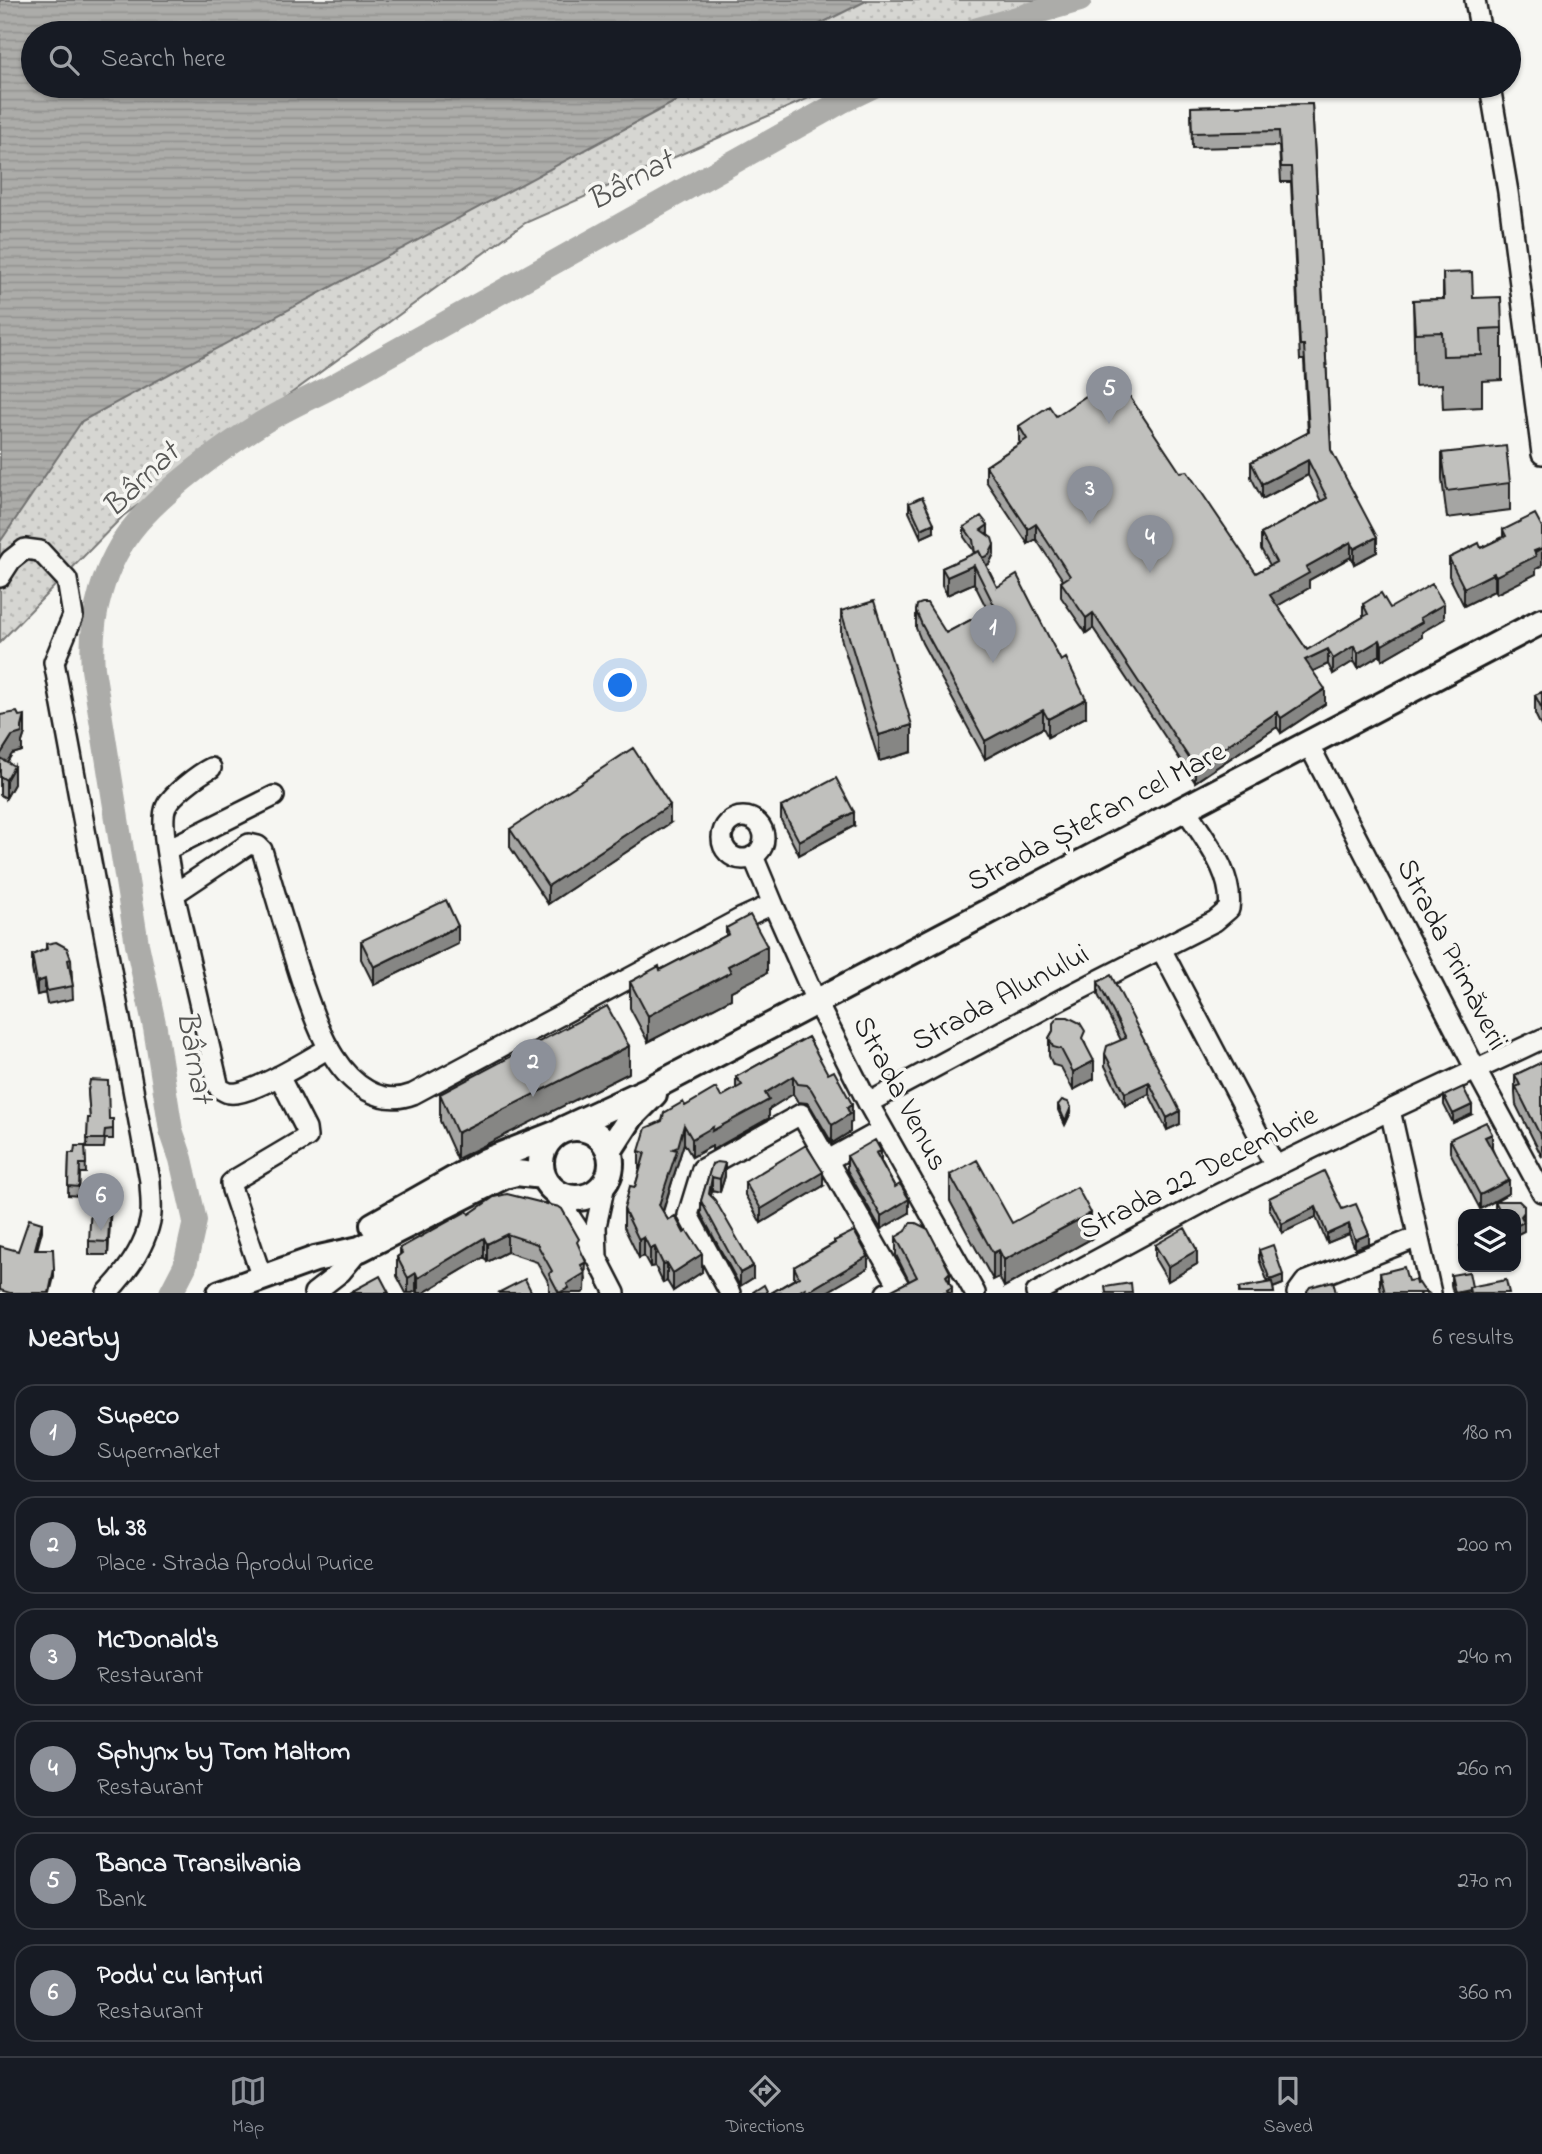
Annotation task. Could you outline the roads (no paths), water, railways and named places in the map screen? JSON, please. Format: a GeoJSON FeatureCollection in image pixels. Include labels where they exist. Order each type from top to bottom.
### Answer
{"type":"FeatureCollection","features":[{"type":"Feature","properties":{"kind":"main road","name":"Strada Ștefan cel Mare"},"geometry":{"type":"LineString","coordinates":[[681,1072],[1542,621]]}},
{"type":"Feature","properties":{"kind":"main road"},"geometry":{"type":"LineString","coordinates":[[220,1293],[255,1285],[315,1259],[486,1161],[559,1132],[575,1127],[596,1134],[609,1151],[612,1163],[610,1174],[596,1193],[585,1198],[572,1199],[561,1195],[547,1182],[540,1165],[547,1143],[559,1132],[681,1072]]}},
{"type":"Feature","properties":{"kind":"main road"},"geometry":{"type":"LineString","coordinates":[[609,1151],[631,1117],[681,1072]]}},
{"type":"Feature","properties":{"kind":"main road"},"geometry":{"type":"LineString","coordinates":[[315,1259],[360,1249],[504,1176],[516,1173],[547,1182]]}},
{"type":"Feature","properties":{"kind":"main road"},"geometry":{"type":"LineString","coordinates":[[360,1249],[370,1236],[404,1218],[414,1201]]}},
{"type":"Feature","properties":{"kind":"street"},"geometry":{"type":"LineString","coordinates":[[1475,0],[1479,21]]}},
{"type":"Feature","properties":{"kind":"street"},"geometry":{"type":"LineString","coordinates":[[1492,98],[1508,191],[1542,454]]}},
{"type":"Feature","properties":{"kind":"street"},"geometry":{"type":"LineString","coordinates":[[0,577],[11,561],[25,549],[40,551],[68,580],[73,616],[54,662],[150,1181],[151,1218],[142,1247],[107,1293]]}},
{"type":"Feature","properties":{"kind":"street","name":"Strada Primăverii"},"geometry":{"type":"LineString","coordinates":[[1308,743],[1476,1070],[1542,1192]]}},
{"type":"Feature","properties":{"kind":"street"},"geometry":{"type":"LineString","coordinates":[[211,768],[197,776],[166,806],[164,825],[174,894],[219,1088],[230,1093],[243,1091],[279,1076],[329,1048]]}},
{"type":"Feature","properties":{"kind":"street"},"geometry":{"type":"LineString","coordinates":[[168,849],[274,796]]}},
{"type":"Feature","properties":{"kind":"street","name":"Strada Alunului"},"geometry":{"type":"LineString","coordinates":[[868,1104],[1062,999],[1215,921],[1229,909],[1231,896],[1224,872],[1185,808]]}},
{"type":"Feature","properties":{"kind":"street"},"geometry":{"type":"LineString","coordinates":[[174,894],[249,844],[258,846],[262,850],[286,936],[311,1008],[334,1057],[353,1081],[380,1097],[401,1099],[740,919],[776,911]]}},
{"type":"Feature","properties":{"kind":"street","name":"Strada Venus"},"geometry":{"type":"LineString","coordinates":[[753,856],[816,1000],[868,1104],[975,1293]]}},
{"type":"Feature","properties":{"kind":"street"},"geometry":{"type":"LineString","coordinates":[[1161,949],[1275,1166]]}},
{"type":"Feature","properties":{"kind":"street","name":"Strada 22 Decembrie"},"geometry":{"type":"LineString","coordinates":[[1036,1293],[1147,1231],[1275,1166],[1542,1040]]}},
{"type":"Feature","properties":{"kind":"street"},"geometry":{"type":"LineString","coordinates":[[255,1285],[231,1183],[307,1137],[306,1129],[279,1076]]}},
{"type":"Feature","properties":{"kind":"street"},"geometry":{"type":"LineString","coordinates":[[1391,1110],[1431,1293]]}},
{"type":"Feature","properties":{"kind":"street"},"geometry":{"type":"LineString","coordinates":[[721,1290],[688,1215],[702,1168],[801,1114],[898,1286],[886,1293]]}},
{"type":"Feature","properties":{"kind":"street"},"geometry":{"type":"LineString","coordinates":[[828,1160],[882,1130]]}},
{"type":"Feature","properties":{"kind":"street"},"geometry":{"type":"LineString","coordinates":[[547,1182],[597,1258],[615,1293]]}},
{"type":"Feature","properties":{"kind":"street"},"geometry":{"type":"LineString","coordinates":[[597,1258],[596,1226],[605,1184]]}},
{"type":"Feature","properties":{"kind":"street"},"geometry":{"type":"LineString","coordinates":[[1297,1293],[1305,1282],[1418,1237]]}},
{"type":"Feature","properties":{"kind":"street"},"geometry":{"type":"LineString","coordinates":[[314,1293],[341,1272],[360,1249]]}},
{"type":"Feature","properties":{"kind":"waterway","name":"Bârnat"},"geometry":{"type":"LineString","coordinates":[[1006,21],[1080,0]]}},
{"type":"Feature","properties":{"kind":"waterway","name":"Bârnat"},"geometry":{"type":"LineString","coordinates":[[171,1293],[185,1266],[195,1221],[181,1159],[171,1130],[155,1028],[137,944],[93,669],[96,611],[115,556],[137,523],[164,496],[213,456],[262,423],[849,98]]}},
{"type":"Feature","properties":{"kind":"place","name":"Banca Transilvania"},"geometry":{"type":"Point","coordinates":[1109,424]}},
{"type":"Feature","properties":{"kind":"place","name":"McDonald's"},"geometry":{"type":"Point","coordinates":[1090,524]}},
{"type":"Feature","properties":{"kind":"place","name":"Sphynx by Tom Maltom"},"geometry":{"type":"Point","coordinates":[1150,573]}},
{"type":"Feature","properties":{"kind":"place","name":"Supeco"},"geometry":{"type":"Point","coordinates":[993,663]}},
{"type":"Feature","properties":{"kind":"place","name":"bl. 38"},"geometry":{"type":"Point","coordinates":[533,1097]}},
{"type":"Feature","properties":{"kind":"place","name":"Podu' cu lanțuri"},"geometry":{"type":"Point","coordinates":[101,1231]}}]}
